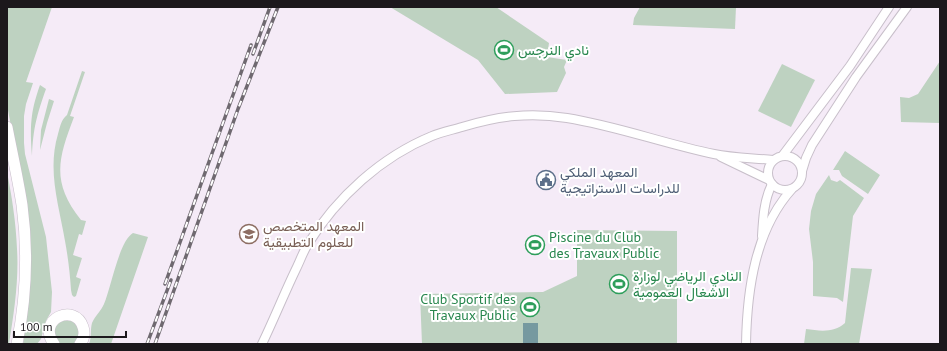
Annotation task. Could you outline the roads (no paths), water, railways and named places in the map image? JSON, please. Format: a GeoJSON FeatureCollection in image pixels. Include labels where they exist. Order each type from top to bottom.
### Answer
{"type":"FeatureCollection","features":[{"type":"Feature","properties":{"kind":"highway"},"geometry":{"type":"LineString","coordinates":[[7,127],[22,206],[24,236],[23,304],[18,342]]}},
{"type":"Feature","properties":{"kind":"highway"},"geometry":{"type":"LineString","coordinates":[[49,341],[50,327],[55,319],[62,315],[71,315],[78,319],[84,328],[84,338],[80,344]]}},
{"type":"Feature","properties":{"kind":"street"},"geometry":{"type":"LineString","coordinates":[[262,344],[307,245],[319,228],[359,182],[407,148],[432,136],[481,121],[516,115],[550,116],[610,127],[715,154],[773,160],[783,155],[850,66],[889,7]]}},
{"type":"Feature","properties":{"kind":"street"},"geometry":{"type":"LineString","coordinates":[[746,344],[748,311],[754,266],[762,240],[778,207],[792,189],[800,182],[806,158],[812,145],[856,77],[907,7]]}},
{"type":"Feature","properties":{"kind":"street"},"geometry":{"type":"LineString","coordinates":[[715,154],[770,182],[781,190],[792,189]]}},
{"type":"Feature","properties":{"kind":"street"},"geometry":{"type":"LineString","coordinates":[[783,155],[794,158],[801,166],[802,171]]}},
{"type":"Feature","properties":{"kind":"street"},"geometry":{"type":"LineString","coordinates":[[762,240],[763,215],[770,182],[768,169],[773,160]]}},
{"type":"Feature","properties":{"kind":"water"},"geometry":{"type":"Polygon","coordinates":[[[523,323],[538,323],[538,344],[523,344],[523,323]]]}},
{"type":"Feature","properties":{"kind":"railway"},"geometry":{"type":"LineString","coordinates":[[253,54],[270,7]]}},
{"type":"Feature","properties":{"kind":"railway"},"geometry":{"type":"LineString","coordinates":[[155,344],[238,109],[278,7]]}},
{"type":"Feature","properties":{"kind":"railway"},"geometry":{"type":"LineString","coordinates":[[165,284],[251,45]]}},
{"type":"Feature","properties":{"kind":"railway"},"geometry":{"type":"LineString","coordinates":[[147,344],[171,280]]}},
{"type":"Feature","properties":{"kind":"place","name":"نادي النرجس"},"geometry":{"type":"Point","coordinates":[504,50]}},
{"type":"Feature","properties":{"kind":"place","name":"المعهد الملكي للدراسات الاستراتيجية"},"geometry":{"type":"Point","coordinates":[546,180]}},
{"type":"Feature","properties":{"kind":"place","name":"المعهد المتخصص للعلوم التطبيقية"},"geometry":{"type":"Point","coordinates":[249,234]}},
{"type":"Feature","properties":{"kind":"place","name":"Piscine du Club des Travaux Public"},"geometry":{"type":"Point","coordinates":[535,245]}},
{"type":"Feature","properties":{"kind":"place","name":"النادي الرياضي لوزارة الاشغال العمومية"},"geometry":{"type":"Point","coordinates":[619,284]}},
{"type":"Feature","properties":{"kind":"place","name":"Club Sportif des Travaux Public"},"geometry":{"type":"Point","coordinates":[530,307]}}]}
